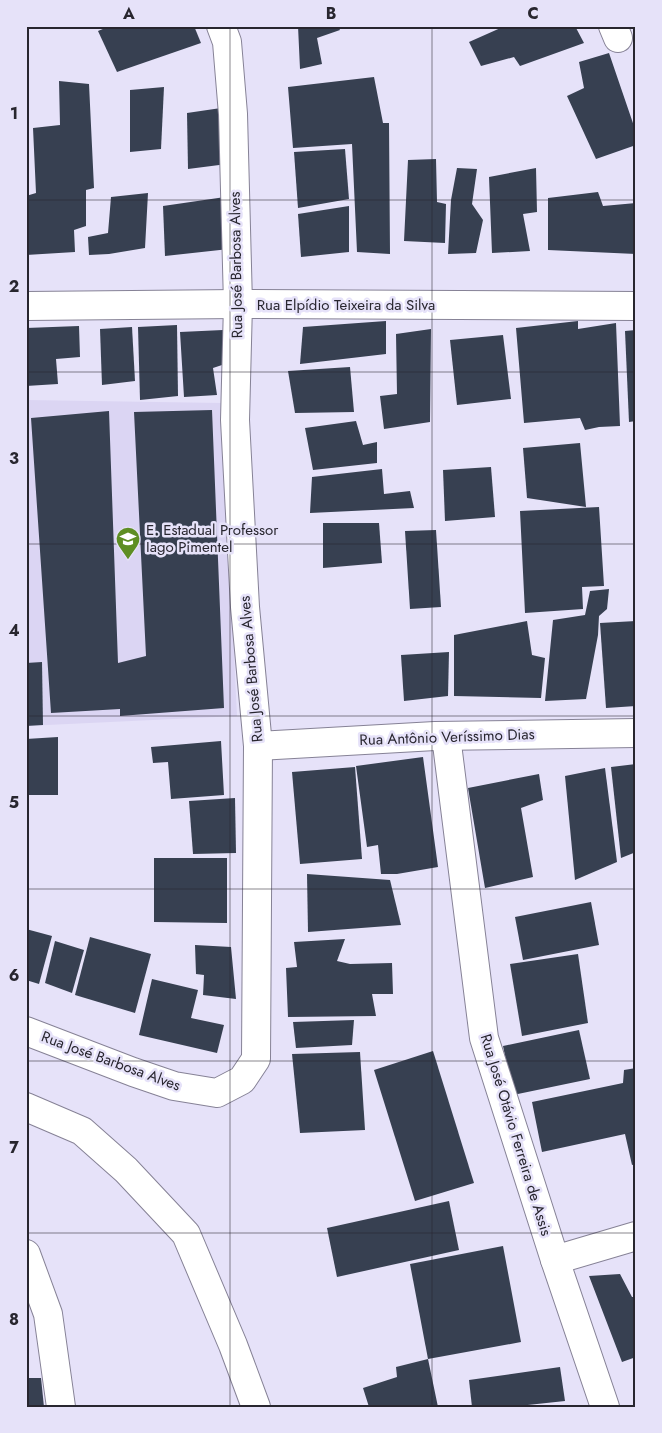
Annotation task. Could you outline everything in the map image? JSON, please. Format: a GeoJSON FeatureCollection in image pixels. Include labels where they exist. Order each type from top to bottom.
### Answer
{"type":"FeatureCollection","features":[{"type":"Feature","properties":{"kind":"main road","name":"Rua José Barbosa Alves"},"geometry":{"type":"LineString","coordinates":[[26,1031],[174,1086],[216,1093],[242,1080],[256,1059],[258,746],[245,607],[235,420],[238,304],[233,114],[227,42],[221,26]]}},
{"type":"Feature","properties":{"kind":"main road","name":"Rua Elpídio Teixeira da Silva"},"geometry":{"type":"LineString","coordinates":[[26,306],[238,304],[636,306]]}},
{"type":"Feature","properties":{"kind":"main road","name":"Rua Antônio Veríssimo Dias"},"geometry":{"type":"LineString","coordinates":[[258,746],[446,736],[636,733]]}},
{"type":"Feature","properties":{"kind":"main road","name":"Rua José Otávio Ferreira de Assis"},"geometry":{"type":"LineString","coordinates":[[446,736],[484,1038],[555,1260],[605,1407]]}},
{"type":"Feature","properties":{"kind":"main road"},"geometry":{"type":"LineString","coordinates":[[26,1107],[82,1131],[126,1170],[186,1234],[233,1345],[256,1407]]}},
{"type":"Feature","properties":{"kind":"main road"},"geometry":{"type":"LineString","coordinates":[[555,1260],[636,1236]]}},
{"type":"Feature","properties":{"kind":"main road"},"geometry":{"type":"LineString","coordinates":[[26,1254],[48,1314],[61,1407]]}},
{"type":"Feature","properties":{"kind":"shaded area","name":"E. Estadual Professor Iago Pimentel"},"geometry":{"type":"Polygon","coordinates":[[[26,400],[222,403],[237,716],[26,726],[26,400]]]}},
{"type":"Feature","properties":{"kind":"building"},"geometry":{"type":"Polygon","coordinates":[[[110,26],[194,26],[201,43],[117,72],[98,31],[110,26]]]}},
{"type":"Feature","properties":{"kind":"building"},"geometry":{"type":"Polygon","coordinates":[[[298,26],[338,26],[340,30],[317,38],[322,64],[300,69],[298,26]]]}},
{"type":"Feature","properties":{"kind":"building"},"geometry":{"type":"Polygon","coordinates":[[[505,26],[575,26],[584,43],[520,66],[514,57],[481,66],[469,42],[505,26]]]}},
{"type":"Feature","properties":{"kind":"building"},"geometry":{"type":"Polygon","coordinates":[[[609,53],[636,132],[636,145],[596,159],[567,96],[584,88],[579,62],[609,53]]]}},
{"type":"Feature","properties":{"kind":"building"},"geometry":{"type":"Polygon","coordinates":[[[374,77],[383,123],[389,123],[390,254],[357,252],[352,144],[293,148],[288,87],[374,77]]]}},
{"type":"Feature","properties":{"kind":"building"},"geometry":{"type":"Polygon","coordinates":[[[59,81],[89,84],[94,188],[86,190],[86,226],[74,230],[75,252],[26,255],[26,196],[36,193],[33,128],[60,125],[59,81]]]}},
{"type":"Feature","properties":{"kind":"building"},"geometry":{"type":"Polygon","coordinates":[[[164,87],[161,149],[130,152],[130,90],[164,87]]]}},
{"type":"Feature","properties":{"kind":"building"},"geometry":{"type":"Polygon","coordinates":[[[221,108],[227,164],[188,169],[187,113],[221,108]]]}},
{"type":"Feature","properties":{"kind":"building"},"geometry":{"type":"Polygon","coordinates":[[[345,149],[349,199],[298,208],[294,152],[345,149]]]}},
{"type":"Feature","properties":{"kind":"building"},"geometry":{"type":"Polygon","coordinates":[[[436,159],[437,202],[446,204],[445,243],[404,241],[408,160],[436,159]]]}},
{"type":"Feature","properties":{"kind":"building"},"geometry":{"type":"Polygon","coordinates":[[[457,168],[477,169],[472,204],[483,220],[476,253],[448,254],[451,200],[457,168]]]}},
{"type":"Feature","properties":{"kind":"building"},"geometry":{"type":"Polygon","coordinates":[[[536,168],[537,212],[523,214],[530,251],[492,253],[489,177],[536,168]]]}},
{"type":"Feature","properties":{"kind":"building"},"geometry":{"type":"Polygon","coordinates":[[[598,192],[603,206],[636,203],[636,254],[548,250],[548,198],[598,192]]]}},
{"type":"Feature","properties":{"kind":"building"},"geometry":{"type":"Polygon","coordinates":[[[148,193],[145,248],[89,255],[88,237],[108,233],[111,197],[148,193]]]}},
{"type":"Feature","properties":{"kind":"building"},"geometry":{"type":"Polygon","coordinates":[[[225,197],[229,249],[165,256],[163,206],[225,197]]]}},
{"type":"Feature","properties":{"kind":"building"},"geometry":{"type":"Polygon","coordinates":[[[349,206],[349,252],[301,257],[298,214],[349,206]]]}},
{"type":"Feature","properties":{"kind":"building"},"geometry":{"type":"Polygon","coordinates":[[[386,321],[386,354],[300,364],[303,327],[386,321]]]}},
{"type":"Feature","properties":{"kind":"building"},"geometry":{"type":"Polygon","coordinates":[[[578,321],[578,329],[616,323],[620,426],[585,430],[580,418],[524,423],[516,328],[578,321]]]}},
{"type":"Feature","properties":{"kind":"building"},"geometry":{"type":"Polygon","coordinates":[[[177,325],[178,396],[140,400],[138,327],[177,325]]]}},
{"type":"Feature","properties":{"kind":"building"},"geometry":{"type":"Polygon","coordinates":[[[79,326],[80,357],[56,359],[58,384],[26,386],[26,328],[79,326]]]}},
{"type":"Feature","properties":{"kind":"building"},"geometry":{"type":"Polygon","coordinates":[[[132,327],[135,381],[102,385],[100,329],[132,327]]]}},
{"type":"Feature","properties":{"kind":"building"},"geometry":{"type":"Polygon","coordinates":[[[431,329],[430,422],[384,429],[380,396],[397,394],[396,334],[431,329]]]}},
{"type":"Feature","properties":{"kind":"building"},"geometry":{"type":"Polygon","coordinates":[[[223,330],[225,364],[213,368],[217,395],[184,397],[180,332],[223,330]]]}},
{"type":"Feature","properties":{"kind":"building"},"geometry":{"type":"Polygon","coordinates":[[[636,330],[636,421],[629,422],[625,331],[636,330]]]}},
{"type":"Feature","properties":{"kind":"building"},"geometry":{"type":"Polygon","coordinates":[[[503,335],[511,399],[457,405],[450,340],[503,335]]]}},
{"type":"Feature","properties":{"kind":"building"},"geometry":{"type":"Polygon","coordinates":[[[350,367],[354,412],[295,413],[288,371],[350,367]]]}},
{"type":"Feature","properties":{"kind":"building","name":"E. Estadual Professor Iago Pimentel"},"geometry":{"type":"Polygon","coordinates":[[[212,410],[224,708],[120,716],[120,709],[51,713],[31,418],[109,411],[118,663],[146,656],[134,412],[212,410]]]}},
{"type":"Feature","properties":{"kind":"building"},"geometry":{"type":"Polygon","coordinates":[[[356,421],[363,445],[377,442],[377,463],[313,470],[305,428],[356,421]]]}},
{"type":"Feature","properties":{"kind":"building"},"geometry":{"type":"Polygon","coordinates":[[[580,443],[586,507],[527,498],[523,448],[580,443]]]}},
{"type":"Feature","properties":{"kind":"building"},"geometry":{"type":"Polygon","coordinates":[[[491,467],[495,517],[445,521],[443,470],[491,467]]]}},
{"type":"Feature","properties":{"kind":"building"},"geometry":{"type":"Polygon","coordinates":[[[382,469],[384,494],[410,491],[414,508],[310,513],[312,477],[382,469]]]}},
{"type":"Feature","properties":{"kind":"building"},"geometry":{"type":"Polygon","coordinates":[[[599,507],[604,586],[582,587],[583,609],[525,613],[520,511],[599,507]]]}},
{"type":"Feature","properties":{"kind":"building"},"geometry":{"type":"Polygon","coordinates":[[[323,523],[379,523],[382,563],[323,568],[323,523]]]}},
{"type":"Feature","properties":{"kind":"building"},"geometry":{"type":"Polygon","coordinates":[[[436,530],[441,607],[410,609],[405,531],[436,530]]]}},
{"type":"Feature","properties":{"kind":"building"},"geometry":{"type":"Polygon","coordinates":[[[609,589],[607,609],[599,616],[598,635],[586,699],[545,701],[553,620],[585,615],[590,591],[609,589]]]}},
{"type":"Feature","properties":{"kind":"building"},"geometry":{"type":"Polygon","coordinates":[[[527,621],[532,655],[545,658],[541,698],[454,696],[454,635],[527,621]]]}},
{"type":"Feature","properties":{"kind":"building"},"geometry":{"type":"Polygon","coordinates":[[[636,621],[636,706],[606,708],[600,623],[636,621]]]}},
{"type":"Feature","properties":{"kind":"building"},"geometry":{"type":"Polygon","coordinates":[[[449,652],[448,696],[404,701],[401,655],[449,652]]]}},
{"type":"Feature","properties":{"kind":"building"},"geometry":{"type":"Polygon","coordinates":[[[42,662],[43,725],[26,726],[26,663],[42,662]]]}},
{"type":"Feature","properties":{"kind":"building"},"geometry":{"type":"Polygon","coordinates":[[[58,737],[58,795],[26,795],[26,739],[58,737]]]}},
{"type":"Feature","properties":{"kind":"building"},"geometry":{"type":"Polygon","coordinates":[[[221,741],[224,795],[171,799],[168,762],[153,763],[151,747],[221,741]]]}},
{"type":"Feature","properties":{"kind":"building"},"geometry":{"type":"Polygon","coordinates":[[[423,757],[438,867],[397,874],[381,874],[378,845],[367,847],[356,766],[423,757]]]}},
{"type":"Feature","properties":{"kind":"building"},"geometry":{"type":"Polygon","coordinates":[[[636,764],[636,852],[621,858],[611,767],[636,764]]]}},
{"type":"Feature","properties":{"kind":"building"},"geometry":{"type":"Polygon","coordinates":[[[355,767],[362,859],[300,864],[292,772],[355,767]]]}},
{"type":"Feature","properties":{"kind":"building"},"geometry":{"type":"Polygon","coordinates":[[[605,768],[617,862],[575,880],[565,776],[605,768]]]}},
{"type":"Feature","properties":{"kind":"building"},"geometry":{"type":"Polygon","coordinates":[[[539,774],[543,800],[521,808],[533,877],[485,888],[468,788],[539,774]]]}},
{"type":"Feature","properties":{"kind":"building"},"geometry":{"type":"Polygon","coordinates":[[[235,798],[236,853],[193,854],[189,801],[235,798]]]}},
{"type":"Feature","properties":{"kind":"building"},"geometry":{"type":"Polygon","coordinates":[[[154,858],[227,858],[227,923],[154,922],[154,858]]]}},
{"type":"Feature","properties":{"kind":"building"},"geometry":{"type":"Polygon","coordinates":[[[307,874],[390,880],[401,925],[308,932],[307,874]]]}},
{"type":"Feature","properties":{"kind":"building"},"geometry":{"type":"Polygon","coordinates":[[[591,902],[599,945],[523,960],[515,917],[591,902]]]}},
{"type":"Feature","properties":{"kind":"building"},"geometry":{"type":"Polygon","coordinates":[[[26,929],[52,936],[39,984],[26,980],[26,929]]]}},
{"type":"Feature","properties":{"kind":"building"},"geometry":{"type":"Polygon","coordinates":[[[90,937],[151,954],[135,1013],[75,995],[90,937]]]}},
{"type":"Feature","properties":{"kind":"building"},"geometry":{"type":"Polygon","coordinates":[[[345,939],[337,961],[350,964],[392,963],[393,994],[372,994],[376,1016],[288,1017],[286,968],[297,967],[294,942],[345,939]]]}},
{"type":"Feature","properties":{"kind":"building"},"geometry":{"type":"Polygon","coordinates":[[[55,941],[84,950],[72,993],[45,983],[55,941]]]}},
{"type":"Feature","properties":{"kind":"building"},"geometry":{"type":"Polygon","coordinates":[[[195,945],[231,947],[236,999],[203,995],[204,975],[196,974],[195,945]]]}},
{"type":"Feature","properties":{"kind":"building"},"geometry":{"type":"Polygon","coordinates":[[[578,954],[588,1023],[522,1036],[510,964],[578,954]]]}},
{"type":"Feature","properties":{"kind":"building"},"geometry":{"type":"Polygon","coordinates":[[[152,979],[198,990],[191,1018],[224,1025],[217,1053],[139,1035],[152,979]]]}},
{"type":"Feature","properties":{"kind":"building"},"geometry":{"type":"Polygon","coordinates":[[[354,1020],[352,1045],[296,1048],[293,1022],[354,1020]]]}},
{"type":"Feature","properties":{"kind":"building"},"geometry":{"type":"Polygon","coordinates":[[[579,1030],[590,1079],[513,1095],[503,1046],[579,1030]]]}},
{"type":"Feature","properties":{"kind":"building"},"geometry":{"type":"Polygon","coordinates":[[[433,1051],[474,1183],[415,1201],[374,1070],[433,1051]]]}},
{"type":"Feature","properties":{"kind":"building"},"geometry":{"type":"Polygon","coordinates":[[[360,1052],[365,1130],[300,1133],[292,1054],[360,1052]]]}},
{"type":"Feature","properties":{"kind":"building"},"geometry":{"type":"Polygon","coordinates":[[[636,1068],[636,1164],[632,1165],[625,1134],[542,1152],[532,1102],[623,1083],[624,1070],[636,1068]]]}},
{"type":"Feature","properties":{"kind":"building"},"geometry":{"type":"Polygon","coordinates":[[[449,1201],[459,1250],[337,1277],[327,1228],[449,1201]]]}},
{"type":"Feature","properties":{"kind":"building"},"geometry":{"type":"Polygon","coordinates":[[[503,1246],[521,1342],[428,1359],[410,1264],[503,1246]]]}},
{"type":"Feature","properties":{"kind":"building"},"geometry":{"type":"Polygon","coordinates":[[[620,1274],[632,1297],[636,1297],[636,1357],[622,1362],[589,1276],[620,1274]]]}},
{"type":"Feature","properties":{"kind":"building"},"geometry":{"type":"Polygon","coordinates":[[[428,1359],[438,1407],[369,1407],[363,1388],[397,1377],[396,1367],[428,1359]]]}},
{"type":"Feature","properties":{"kind":"building"},"geometry":{"type":"Polygon","coordinates":[[[560,1367],[565,1401],[509,1407],[472,1407],[469,1380],[560,1367]]]}},
{"type":"Feature","properties":{"kind":"building"},"geometry":{"type":"Polygon","coordinates":[[[26,1378],[41,1378],[44,1407],[26,1407],[26,1378]]]}},
{"type":"Feature","properties":{"kind":"place","name":"E. Estadual Professor Iago Pimentel"},"geometry":{"type":"Point","coordinates":[128,560]}}]}
